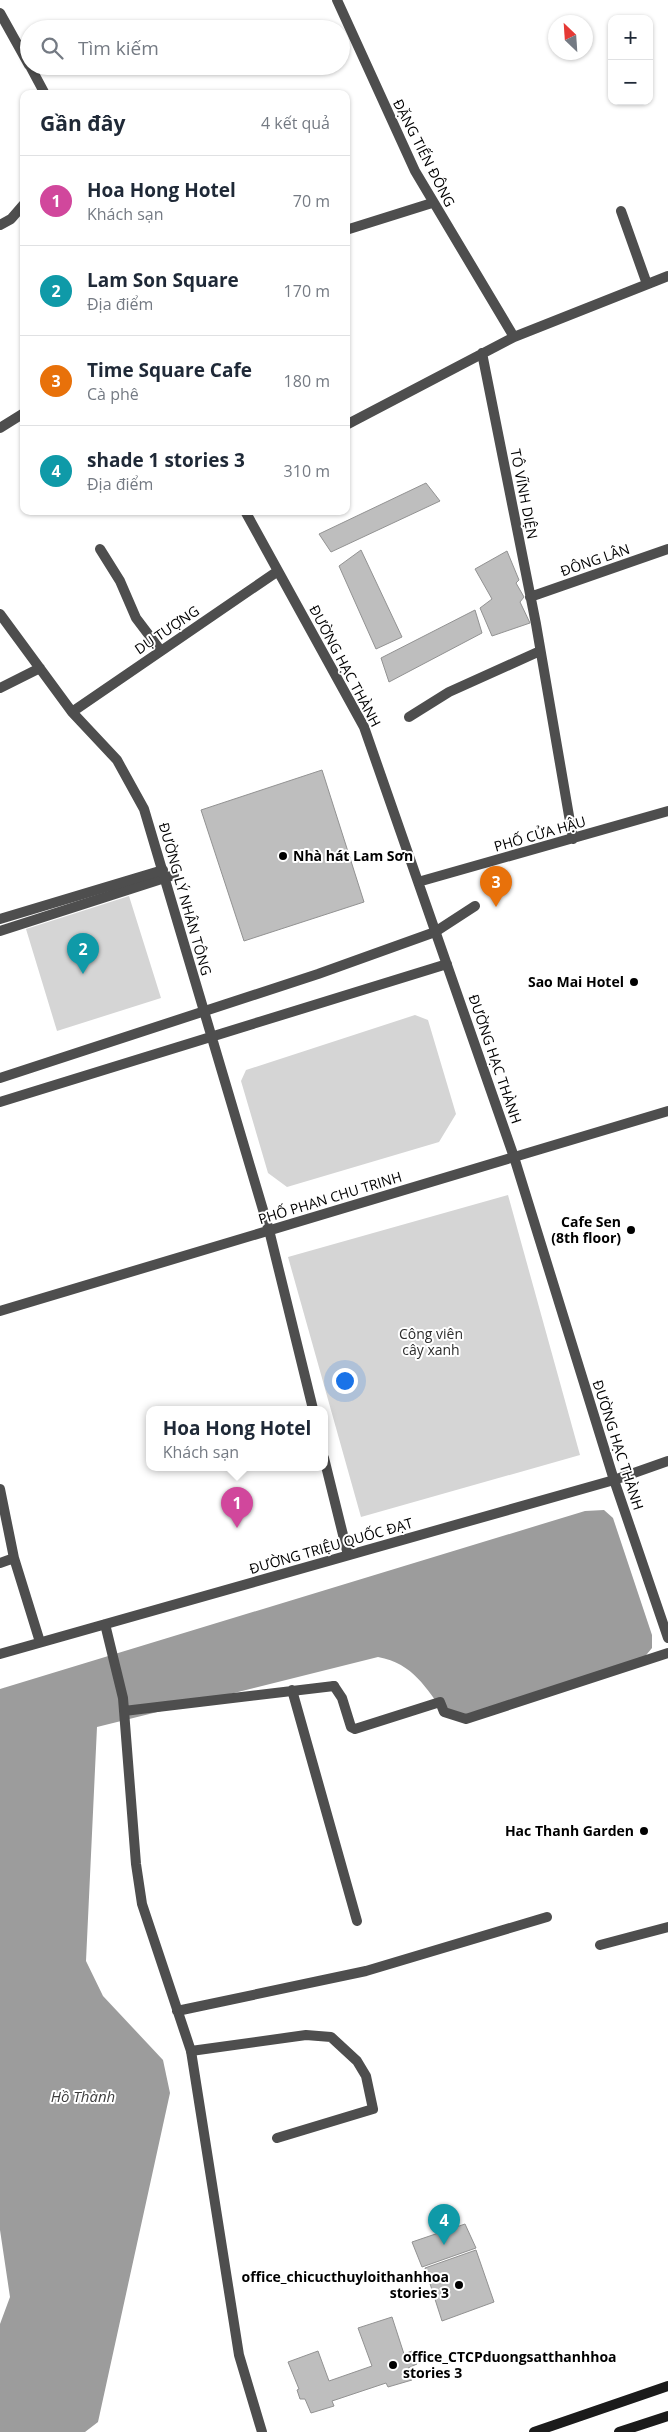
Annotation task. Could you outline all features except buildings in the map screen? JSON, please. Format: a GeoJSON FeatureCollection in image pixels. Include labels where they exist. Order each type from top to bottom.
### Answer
{"type":"FeatureCollection","features":[{"type":"Feature","properties":{"kind":"main road"},"geometry":{"type":"LineString","coordinates":[[534,2432],[668,2386]]}},
{"type":"Feature","properties":{"kind":"main road"},"geometry":{"type":"LineString","coordinates":[[619,2432],[668,2416]]}},
{"type":"Feature","properties":{"kind":"street","name":"ĐẶNG TIẾN ĐÔNG"},"geometry":{"type":"LineString","coordinates":[[337,0],[346,20]]}},
{"type":"Feature","properties":{"kind":"street"},"geometry":{"type":"LineString","coordinates":[[0,13],[20,49]]}},
{"type":"Feature","properties":{"kind":"street","name":"ĐẶNG TIẾN ĐÔNG"},"geometry":{"type":"LineString","coordinates":[[350,28],[415,171],[432,203],[514,337]]}},
{"type":"Feature","properties":{"kind":"street"},"geometry":{"type":"LineString","coordinates":[[35,75],[43,90]]}},
{"type":"Feature","properties":{"kind":"street"},"geometry":{"type":"LineString","coordinates":[[350,229],[432,203]]}},
{"type":"Feature","properties":{"kind":"street"},"geometry":{"type":"LineString","coordinates":[[0,226],[11,219],[20,209]]}},
{"type":"Feature","properties":{"kind":"street"},"geometry":{"type":"LineString","coordinates":[[622,211],[647,284]]}},
{"type":"Feature","properties":{"kind":"street"},"geometry":{"type":"LineString","coordinates":[[350,423],[514,337],[668,276]]}},
{"type":"Feature","properties":{"kind":"street","name":"TÔ VĨNH DIỆN"},"geometry":{"type":"LineString","coordinates":[[482,353],[530,597],[573,839]]}},
{"type":"Feature","properties":{"kind":"street"},"geometry":{"type":"LineString","coordinates":[[0,428],[20,416]]}},
{"type":"Feature","properties":{"kind":"street","name":"ĐƯỜNG HẠC THÀNH"},"geometry":{"type":"LineString","coordinates":[[247,515],[364,727],[514,1157],[614,1480],[668,1638]]}},
{"type":"Feature","properties":{"kind":"street"},"geometry":{"type":"LineString","coordinates":[[100,549],[120,581],[136,618],[160,651]]}},
{"type":"Feature","properties":{"kind":"street","name":"ĐÔNG LÂN"},"geometry":{"type":"LineString","coordinates":[[530,597],[668,549]]}},
{"type":"Feature","properties":{"kind":"street","name":"DỤ TƯỢNG"},"geometry":{"type":"LineString","coordinates":[[72,712],[278,571]]}},
{"type":"Feature","properties":{"kind":"street","name":"ĐƯỜNG LÝ NHÂN TÔNG"},"geometry":{"type":"LineString","coordinates":[[0,614],[72,712],[116,760],[144,809],[167,874],[203,1010],[269,1230],[312,1406]]}},
{"type":"Feature","properties":{"kind":"street"},"geometry":{"type":"LineString","coordinates":[[410,717],[449,692],[540,651]]}},
{"type":"Feature","properties":{"kind":"street"},"geometry":{"type":"LineString","coordinates":[[0,688],[40,668]]}},
{"type":"Feature","properties":{"kind":"street","name":"PHỐ CỬA HẬU"},"geometry":{"type":"LineString","coordinates":[[418,882],[668,811]]}},
{"type":"Feature","properties":{"kind":"street"},"geometry":{"type":"LineString","coordinates":[[0,919],[167,874]]}},
{"type":"Feature","properties":{"kind":"street"},"geometry":{"type":"LineString","coordinates":[[0,930],[167,874]]}},
{"type":"Feature","properties":{"kind":"street"},"geometry":{"type":"LineString","coordinates":[[0,1078],[203,1010],[318,974],[435,932],[475,906]]}},
{"type":"Feature","properties":{"kind":"street"},"geometry":{"type":"LineString","coordinates":[[0,1102],[447,964]]}},
{"type":"Feature","properties":{"kind":"street","name":"PHỐ PHAN CHU TRINH"},"geometry":{"type":"LineString","coordinates":[[0,1311],[668,1110]]}},
{"type":"Feature","properties":{"kind":"street","name":"ĐƯỜNG TRIỆU QUỐC ĐẠT"},"geometry":{"type":"LineString","coordinates":[[0,1654],[614,1480],[668,1461]]}},
{"type":"Feature","properties":{"kind":"street"},"geometry":{"type":"LineString","coordinates":[[327,1471],[348,1555]]}},
{"type":"Feature","properties":{"kind":"street"},"geometry":{"type":"LineString","coordinates":[[0,1489],[14,1558],[40,1642]]}},
{"type":"Feature","properties":{"kind":"street"},"geometry":{"type":"LineString","coordinates":[[0,1563],[14,1558]]}},
{"type":"Feature","properties":{"kind":"street"},"geometry":{"type":"LineString","coordinates":[[105,1624],[123,1698],[136,1864],[142,1904],[191,2051],[239,2355],[262,2432]]}},
{"type":"Feature","properties":{"kind":"street"},"geometry":{"type":"LineString","coordinates":[[124,1711],[334,1686],[342,1698],[351,1727],[355,1729],[440,1702],[444,1712],[466,1719],[668,1652]]}},
{"type":"Feature","properties":{"kind":"street"},"geometry":{"type":"LineString","coordinates":[[292,1690],[357,1921]]}},
{"type":"Feature","properties":{"kind":"street"},"geometry":{"type":"LineString","coordinates":[[177,2011],[366,1972],[547,1917]]}},
{"type":"Feature","properties":{"kind":"street"},"geometry":{"type":"LineString","coordinates":[[600,1946],[668,1927]]}},
{"type":"Feature","properties":{"kind":"street"},"geometry":{"type":"LineString","coordinates":[[191,2051],[306,2035],[331,2037],[344,2047],[357,2061],[366,2076],[373,2109],[277,2138]]}},
{"type":"Feature","properties":{"kind":"green space"},"geometry":{"type":"Polygon","coordinates":[[[129,896],[161,998],[57,1031],[26,929],[129,896]]]}},
{"type":"Feature","properties":{"kind":"green space"},"geometry":{"type":"Polygon","coordinates":[[[415,1015],[428,1020],[456,1114],[439,1142],[287,1187],[268,1173],[241,1081],[246,1070],[415,1015]]]}},
{"type":"Feature","properties":{"kind":"green space","name":"Công viên cây xanh"},"geometry":{"type":"Polygon","coordinates":[[[508,1195],[580,1455],[361,1517],[288,1257],[508,1195]]]}},
{"type":"Feature","properties":{"kind":"water","name":"Hồ Thành"},"geometry":{"type":"Polygon","coordinates":[[[604,1510],[613,1518],[652,1635],[652,1648],[642,1660],[469,1715],[446,1715],[425,1686],[410,1671],[390,1660],[378,1657],[97,1727],[86,1961],[103,1996],[163,2060],[170,2093],[98,2422],[85,2432],[0,2432],[0,2324],[10,2297],[0,2230],[0,1689],[585,1511],[604,1510]]]}},
{"type":"Feature","properties":{"kind":"place","name":"Nhà hát Lam Sơn"},"geometry":{"type":"Point","coordinates":[283,856]}},
{"type":"Feature","properties":{"kind":"place","name":"Time Square Cafe"},"geometry":{"type":"Point","coordinates":[496,907]}},
{"type":"Feature","properties":{"kind":"place","name":"Lam Son Square"},"geometry":{"type":"Point","coordinates":[83,974]}},
{"type":"Feature","properties":{"kind":"place","name":"Sao Mai Hotel"},"geometry":{"type":"Point","coordinates":[634,982]}},
{"type":"Feature","properties":{"kind":"place","name":"Cafe Sen (8th floor)"},"geometry":{"type":"Point","coordinates":[631,1230]}},
{"type":"Feature","properties":{"kind":"place","name":"Hoa Hong Hotel"},"geometry":{"type":"Point","coordinates":[237,1528]}},
{"type":"Feature","properties":{"kind":"place","name":"Hac Thanh Garden"},"geometry":{"type":"Point","coordinates":[644,1831]}},
{"type":"Feature","properties":{"kind":"place","name":"shade 1 stories 3"},"geometry":{"type":"Point","coordinates":[444,2245]}},
{"type":"Feature","properties":{"kind":"place","name":"office_chicucthuyloithanhhoa stories 3"},"geometry":{"type":"Point","coordinates":[459,2285]}},
{"type":"Feature","properties":{"kind":"place","name":"office_CTCPduongsatthanhhoa stories 3"},"geometry":{"type":"Point","coordinates":[393,2365]}}]}
